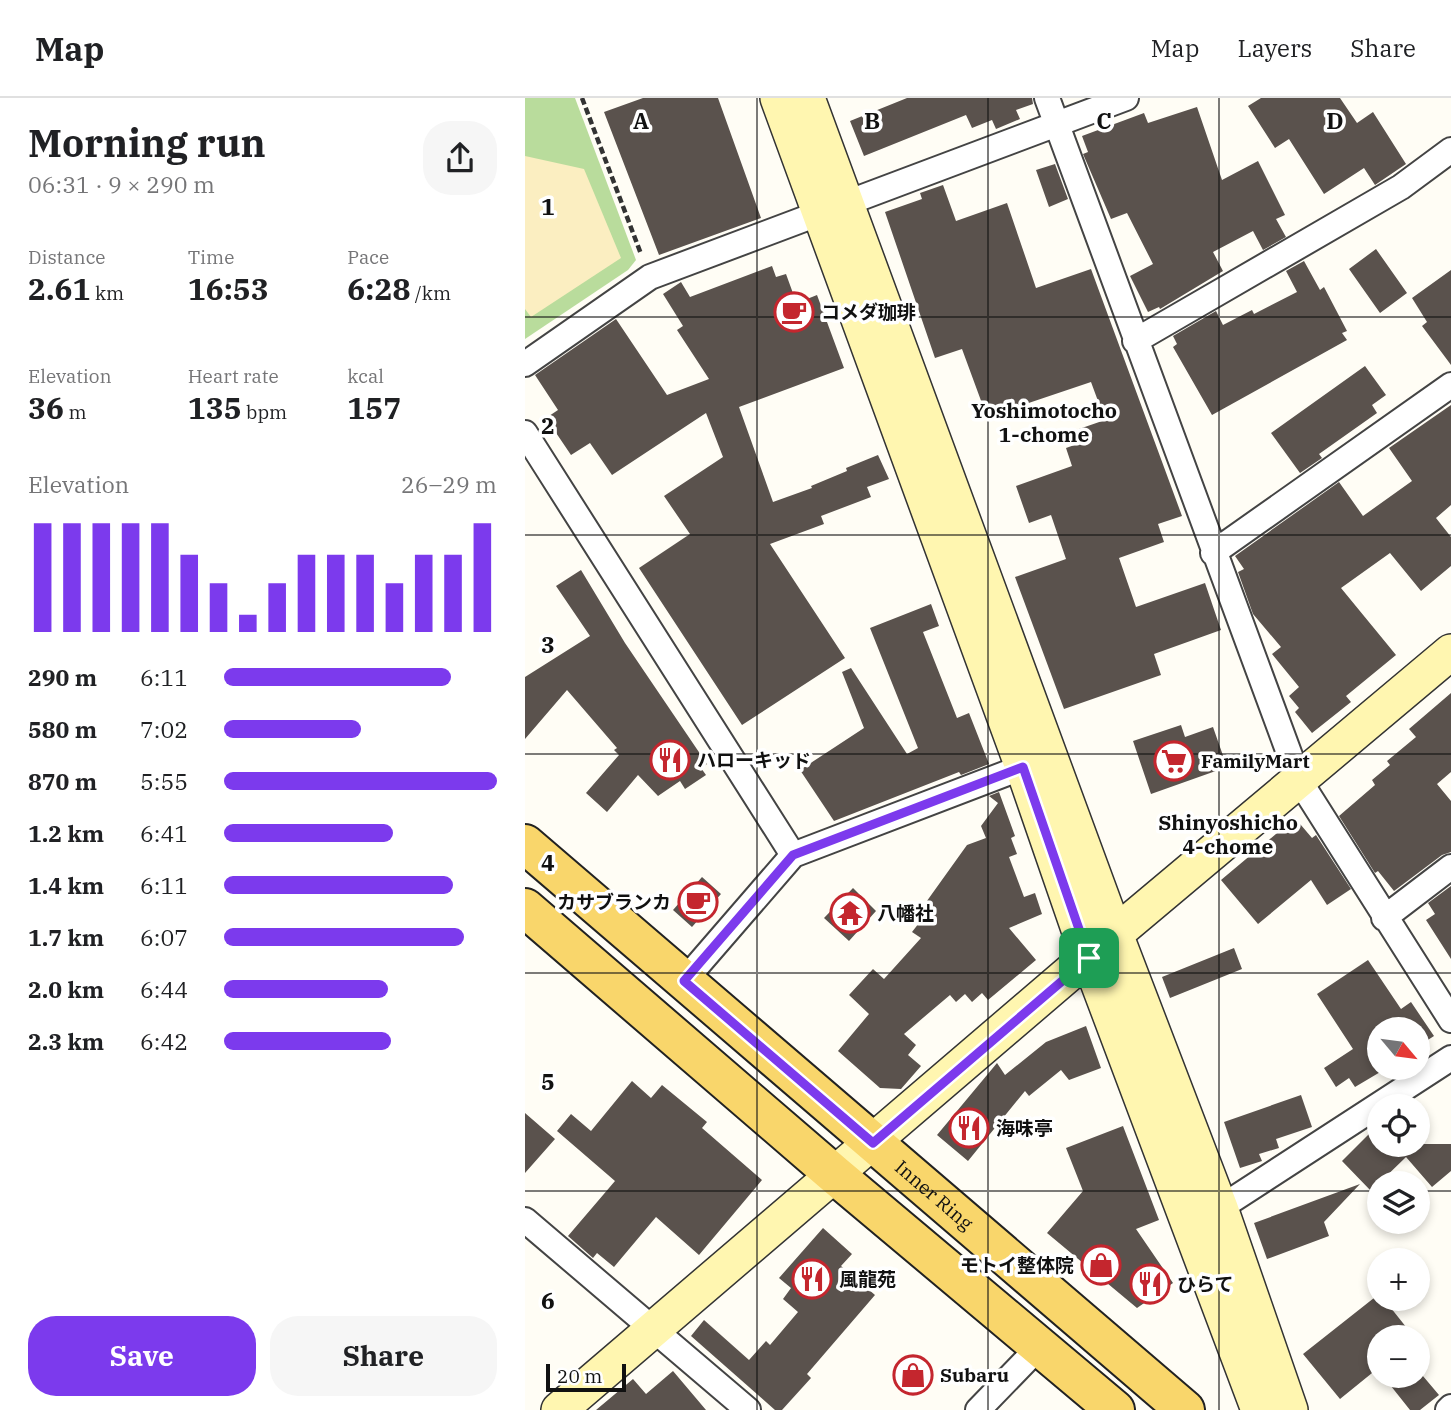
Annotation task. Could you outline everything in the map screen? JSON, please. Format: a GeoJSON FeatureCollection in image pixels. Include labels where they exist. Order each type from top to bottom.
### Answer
{"type":"FeatureCollection","features":[{"type":"Feature","properties":{"kind":"main road","name":"Inner Ring"},"geometry":{"type":"LineString","coordinates":[[525,844],[1185,1410]]}},
{"type":"Feature","properties":{"kind":"main road"},"geometry":{"type":"LineString","coordinates":[[525,908],[835,1175],[1041,1345],[1115,1410]]}},
{"type":"Feature","properties":{"kind":"street"},"geometry":{"type":"LineString","coordinates":[[778,98],[833,207],[1220,1208],[1290,1410]]}},
{"type":"Feature","properties":{"kind":"street"},"geometry":{"type":"LineString","coordinates":[[807,98],[833,207],[1023,767],[1089,958],[1259,1410]]}},
{"type":"Feature","properties":{"kind":"street"},"geometry":{"type":"LineString","coordinates":[[1047,98],[1299,780],[1451,1020]]}},
{"type":"Feature","properties":{"kind":"street"},"geometry":{"type":"LineString","coordinates":[[525,364],[650,277],[1126,98]]}},
{"type":"Feature","properties":{"kind":"street"},"geometry":{"type":"LineString","coordinates":[[1135,341],[1401,187],[1451,150]]}},
{"type":"Feature","properties":{"kind":"street"},"geometry":{"type":"LineString","coordinates":[[1213,553],[1451,385]]}},
{"type":"Feature","properties":{"kind":"street"},"geometry":{"type":"LineString","coordinates":[[525,433],[793,855]]}},
{"type":"Feature","properties":{"kind":"street"},"geometry":{"type":"LineString","coordinates":[[559,1410],[1115,934],[1451,652]]}},
{"type":"Feature","properties":{"kind":"street"},"geometry":{"type":"LineString","coordinates":[[684,981],[793,855],[1023,767]]}},
{"type":"Feature","properties":{"kind":"street"},"geometry":{"type":"LineString","coordinates":[[1384,918],[1451,867]]}},
{"type":"Feature","properties":{"kind":"street"},"geometry":{"type":"LineString","coordinates":[[1220,1208],[1451,1058]]}},
{"type":"Feature","properties":{"kind":"street"},"geometry":{"type":"LineString","coordinates":[[525,1220],[748,1410]]}},
{"type":"Feature","properties":{"kind":"street"},"geometry":{"type":"LineString","coordinates":[[978,1410],[1041,1345]]}},
{"type":"Feature","properties":{"kind":"path"},"geometry":{"type":"LineString","coordinates":[[582,98],[650,277]]}},
{"type":"Feature","properties":{"kind":"green space"},"geometry":{"type":"Polygon","coordinates":[[[525,98],[575,98],[636,260],[628,270],[525,339],[525,98]]]}},
{"type":"Feature","properties":{"kind":"sand"},"geometry":{"type":"Polygon","coordinates":[[[525,156],[584,169],[621,258],[531,317],[525,309],[525,156]]]}},
{"type":"Feature","properties":{"kind":"building"},"geometry":{"type":"Polygon","coordinates":[[[643,98],[718,98],[761,218],[659,255],[604,112],[643,98]]]}},
{"type":"Feature","properties":{"kind":"building"},"geometry":{"type":"Polygon","coordinates":[[[907,98],[1032,98],[1033,104],[1016,110],[1020,119],[996,129],[992,120],[972,128],[966,115],[864,156],[850,121],[907,98]]]}},
{"type":"Feature","properties":{"kind":"building"},"geometry":{"type":"Polygon","coordinates":[[[1261,98],[1340,98],[1357,123],[1373,112],[1406,164],[1375,185],[1364,168],[1324,194],[1289,139],[1275,148],[1248,106],[1261,98]]]}},
{"type":"Feature","properties":{"kind":"building"},"geometry":{"type":"Polygon","coordinates":[[[1197,107],[1222,180],[1258,161],[1285,215],[1276,219],[1286,237],[1263,250],[1253,231],[1213,252],[1223,271],[1160,309],[1159,307],[1148,312],[1130,276],[1153,264],[1127,213],[1111,219],[1083,154],[1088,152],[1082,136],[1144,113],[1148,123],[1197,107]]]}},
{"type":"Feature","properties":{"kind":"building"},"geometry":{"type":"Polygon","coordinates":[[[1055,164],[1068,199],[1049,207],[1036,170],[1055,164]]]}},
{"type":"Feature","properties":{"kind":"building"},"geometry":{"type":"Polygon","coordinates":[[[943,185],[956,221],[1007,203],[1036,288],[1091,269],[1182,516],[1158,524],[1164,542],[1119,558],[1136,607],[1205,583],[1221,630],[1154,654],[1161,675],[1064,709],[1015,577],[1066,559],[1051,515],[1029,523],[1016,486],[1072,466],[1066,448],[1083,442],[1079,429],[1105,420],[1091,382],[987,417],[962,349],[935,358],[885,212],[922,199],[920,193],[943,185]]]}},
{"type":"Feature","properties":{"kind":"building"},"geometry":{"type":"Polygon","coordinates":[[[1376,249],[1407,293],[1380,313],[1349,269],[1376,249]]]}},
{"type":"Feature","properties":{"kind":"building"},"geometry":{"type":"Polygon","coordinates":[[[1304,261],[1320,290],[1324,287],[1347,331],[1342,333],[1347,340],[1212,415],[1173,347],[1177,344],[1173,336],[1216,311],[1223,325],[1252,310],[1254,314],[1297,292],[1286,271],[1304,261]]]}},
{"type":"Feature","properties":{"kind":"building"},"geometry":{"type":"Polygon","coordinates":[[[772,266],[776,277],[786,274],[794,296],[800,294],[802,301],[817,295],[844,368],[739,407],[773,502],[812,488],[811,486],[847,471],[846,468],[878,455],[889,479],[867,487],[871,497],[821,516],[824,524],[770,544],[845,658],[742,725],[639,568],[690,534],[664,496],[723,457],[706,413],[612,475],[590,443],[571,455],[546,418],[558,410],[535,375],[616,319],[667,395],[709,379],[677,330],[683,326],[663,294],[681,282],[690,297],[772,266]]]}},
{"type":"Feature","properties":{"kind":"building"},"geometry":{"type":"Polygon","coordinates":[[[1451,270],[1451,365],[1422,326],[1427,322],[1412,298],[1451,270]]]}},
{"type":"Feature","properties":{"kind":"building"},"geometry":{"type":"Polygon","coordinates":[[[1365,366],[1386,395],[1372,405],[1377,413],[1319,454],[1322,458],[1300,473],[1271,433],[1365,366]]]}},
{"type":"Feature","properties":{"kind":"building"},"geometry":{"type":"Polygon","coordinates":[[[1451,405],[1451,505],[1436,518],[1451,537],[1451,566],[1421,591],[1390,553],[1341,588],[1396,655],[1346,696],[1351,702],[1312,733],[1295,712],[1299,708],[1289,696],[1299,687],[1272,654],[1281,647],[1253,614],[1238,572],[1244,569],[1235,556],[1339,482],[1363,516],[1412,481],[1389,448],[1451,405]]]}},
{"type":"Feature","properties":{"kind":"building"},"geometry":{"type":"Polygon","coordinates":[[[581,570],[625,643],[707,764],[701,768],[706,775],[685,789],[680,781],[658,796],[638,775],[607,812],[586,793],[619,755],[614,750],[617,748],[567,690],[525,739],[525,677],[590,636],[556,586],[581,570]]]}},
{"type":"Feature","properties":{"kind":"building"},"geometry":{"type":"Polygon","coordinates":[[[931,604],[939,626],[923,632],[957,718],[969,713],[989,764],[961,775],[959,772],[834,821],[800,770],[864,728],[842,672],[851,668],[907,754],[918,748],[870,628],[931,604]]]}},
{"type":"Feature","properties":{"kind":"building"},"geometry":{"type":"Polygon","coordinates":[[[1451,693],[1451,772],[1437,784],[1451,801],[1451,852],[1442,855],[1394,891],[1378,871],[1375,873],[1339,816],[1375,785],[1372,780],[1390,765],[1387,761],[1416,737],[1409,729],[1451,693]]]}},
{"type":"Feature","properties":{"kind":"building"},"geometry":{"type":"Polygon","coordinates":[[[1181,725],[1185,737],[1213,727],[1227,767],[1151,794],[1133,741],[1181,725]]]}},
{"type":"Feature","properties":{"kind":"building"},"geometry":{"type":"Polygon","coordinates":[[[999,792],[1015,836],[1011,838],[1017,854],[1009,857],[1024,897],[1035,893],[1042,914],[1009,928],[1036,960],[988,1000],[982,993],[972,1002],[965,994],[956,1002],[950,995],[904,1034],[916,1045],[908,1055],[921,1066],[901,1089],[880,1088],[838,1051],[869,1014],[849,995],[873,969],[884,979],[921,938],[912,932],[919,923],[914,919],[967,845],[986,838],[981,826],[998,803],[989,796],[999,792]]]}},
{"type":"Feature","properties":{"kind":"building"},"geometry":{"type":"Polygon","coordinates":[[[1295,818],[1312,838],[1316,835],[1351,889],[1327,905],[1311,880],[1258,924],[1221,880],[1295,818]]]}},
{"type":"Feature","properties":{"kind":"building"},"geometry":{"type":"Polygon","coordinates":[[[702,877],[721,894],[692,927],[673,910],[702,877]]]}},
{"type":"Feature","properties":{"kind":"building"},"geometry":{"type":"Polygon","coordinates":[[[1451,886],[1451,959],[1426,920],[1435,914],[1428,903],[1451,886]]]}},
{"type":"Feature","properties":{"kind":"building"},"geometry":{"type":"Polygon","coordinates":[[[853,888],[876,911],[849,941],[824,918],[853,888]]]}},
{"type":"Feature","properties":{"kind":"building"},"geometry":{"type":"Polygon","coordinates":[[[1234,948],[1242,969],[1170,998],[1162,977],[1234,948]]]}},
{"type":"Feature","properties":{"kind":"building"},"geometry":{"type":"Polygon","coordinates":[[[1368,960],[1401,1009],[1411,1002],[1421,1017],[1367,1017],[1367,1080],[1355,1087],[1349,1078],[1336,1087],[1324,1068],[1353,1049],[1317,994],[1368,960]]]}},
{"type":"Feature","properties":{"kind":"building"},"geometry":{"type":"Polygon","coordinates":[[[1086,1026],[1101,1068],[1069,1080],[1061,1070],[1029,1096],[1025,1091],[968,1161],[937,1135],[997,1063],[1005,1075],[1046,1042],[1086,1026]]]}},
{"type":"Feature","properties":{"kind":"building"},"geometry":{"type":"Polygon","coordinates":[[[632,1081],[651,1098],[662,1085],[707,1122],[702,1128],[762,1180],[699,1255],[656,1217],[614,1267],[597,1253],[593,1258],[568,1236],[615,1181],[557,1131],[571,1114],[591,1131],[632,1081]]]}},
{"type":"Feature","properties":{"kind":"building"},"geometry":{"type":"Polygon","coordinates":[[[1301,1095],[1312,1127],[1276,1139],[1279,1148],[1259,1154],[1262,1161],[1240,1168],[1224,1122],[1301,1095]]]}},
{"type":"Feature","properties":{"kind":"building"},"geometry":{"type":"Polygon","coordinates":[[[525,1113],[555,1139],[525,1173],[525,1113]]]}},
{"type":"Feature","properties":{"kind":"building"},"geometry":{"type":"Polygon","coordinates":[[[1123,1126],[1159,1220],[1136,1229],[1173,1283],[1137,1308],[1047,1233],[1083,1191],[1066,1148],[1123,1126]]]}},
{"type":"Feature","properties":{"kind":"building"},"geometry":{"type":"Polygon","coordinates":[[[1367,1136],[1367,1157],[1406,1157],[1392,1171],[1367,1171],[1367,1187],[1342,1161],[1367,1136]]]}},
{"type":"Feature","properties":{"kind":"building"},"geometry":{"type":"Polygon","coordinates":[[[1430,1144],[1451,1144],[1451,1171],[1432,1187],[1430,1171],[1418,1171],[1406,1157],[1430,1157],[1430,1144]]]}},
{"type":"Feature","properties":{"kind":"building"},"geometry":{"type":"Polygon","coordinates":[[[1360,1184],[1324,1222],[1329,1236],[1267,1259],[1254,1223],[1360,1184]]]}},
{"type":"Feature","properties":{"kind":"building"},"geometry":{"type":"Polygon","coordinates":[[[823,1228],[852,1254],[841,1266],[875,1295],[807,1374],[811,1378],[782,1410],[775,1410],[691,1336],[704,1320],[749,1360],[766,1341],[770,1345],[798,1312],[783,1299],[791,1288],[779,1278],[823,1228]]]}},
{"type":"Feature","properties":{"kind":"building"},"geometry":{"type":"Polygon","coordinates":[[[1367,1303],[1367,1311],[1393,1311],[1404,1325],[1367,1325],[1367,1377],[1340,1399],[1303,1354],[1367,1303]]]}},
{"type":"Feature","properties":{"kind":"building"},"geometry":{"type":"Polygon","coordinates":[[[673,1371],[706,1410],[596,1410],[633,1379],[646,1394],[673,1371]]]}},
{"type":"Feature","properties":{"kind":"building"},"geometry":{"type":"Polygon","coordinates":[[[1430,1384],[1439,1395],[1420,1410],[1410,1410],[1393,1388],[1430,1388],[1430,1384]]]}},
{"type":"Feature","properties":{"kind":"place","name":"コメダ珈琲"},"geometry":{"type":"Point","coordinates":[794,312]}},
{"type":"Feature","properties":{"kind":"place","name":"ハローキッド"},"geometry":{"type":"Point","coordinates":[670,760]}},
{"type":"Feature","properties":{"kind":"place","name":"FamilyMart"},"geometry":{"type":"Point","coordinates":[1174,761]}},
{"type":"Feature","properties":{"kind":"place","name":"カサブランカ"},"geometry":{"type":"Point","coordinates":[698,902]}},
{"type":"Feature","properties":{"kind":"place","name":"八幡社"},"geometry":{"type":"Point","coordinates":[850,913]}},
{"type":"Feature","properties":{"kind":"place","name":"海味亭"},"geometry":{"type":"Point","coordinates":[969,1128]}},
{"type":"Feature","properties":{"kind":"place","name":"モトイ整体院"},"geometry":{"type":"Point","coordinates":[1101,1265]}},
{"type":"Feature","properties":{"kind":"place","name":"風龍苑"},"geometry":{"type":"Point","coordinates":[812,1279]}},
{"type":"Feature","properties":{"kind":"place","name":"ひらて"},"geometry":{"type":"Point","coordinates":[1150,1284]}},
{"type":"Feature","properties":{"kind":"place","name":"Subaru"},"geometry":{"type":"Point","coordinates":[913,1375]}},
{"type":"Feature","properties":{"kind":"district","name":"Yoshimotocho 1-chome"},"geometry":{"type":"Point","coordinates":[1044,423]}},
{"type":"Feature","properties":{"kind":"district","name":"Shinyoshicho 4-chome"},"geometry":{"type":"Point","coordinates":[1228,835]}},
{"type":"Feature","properties":{"kind":"route"},"geometry":{"type":"LineString","coordinates":[[1023,767],[1089,958],[873,1143],[684,981],[793,855],[1023,767]]}}]}
